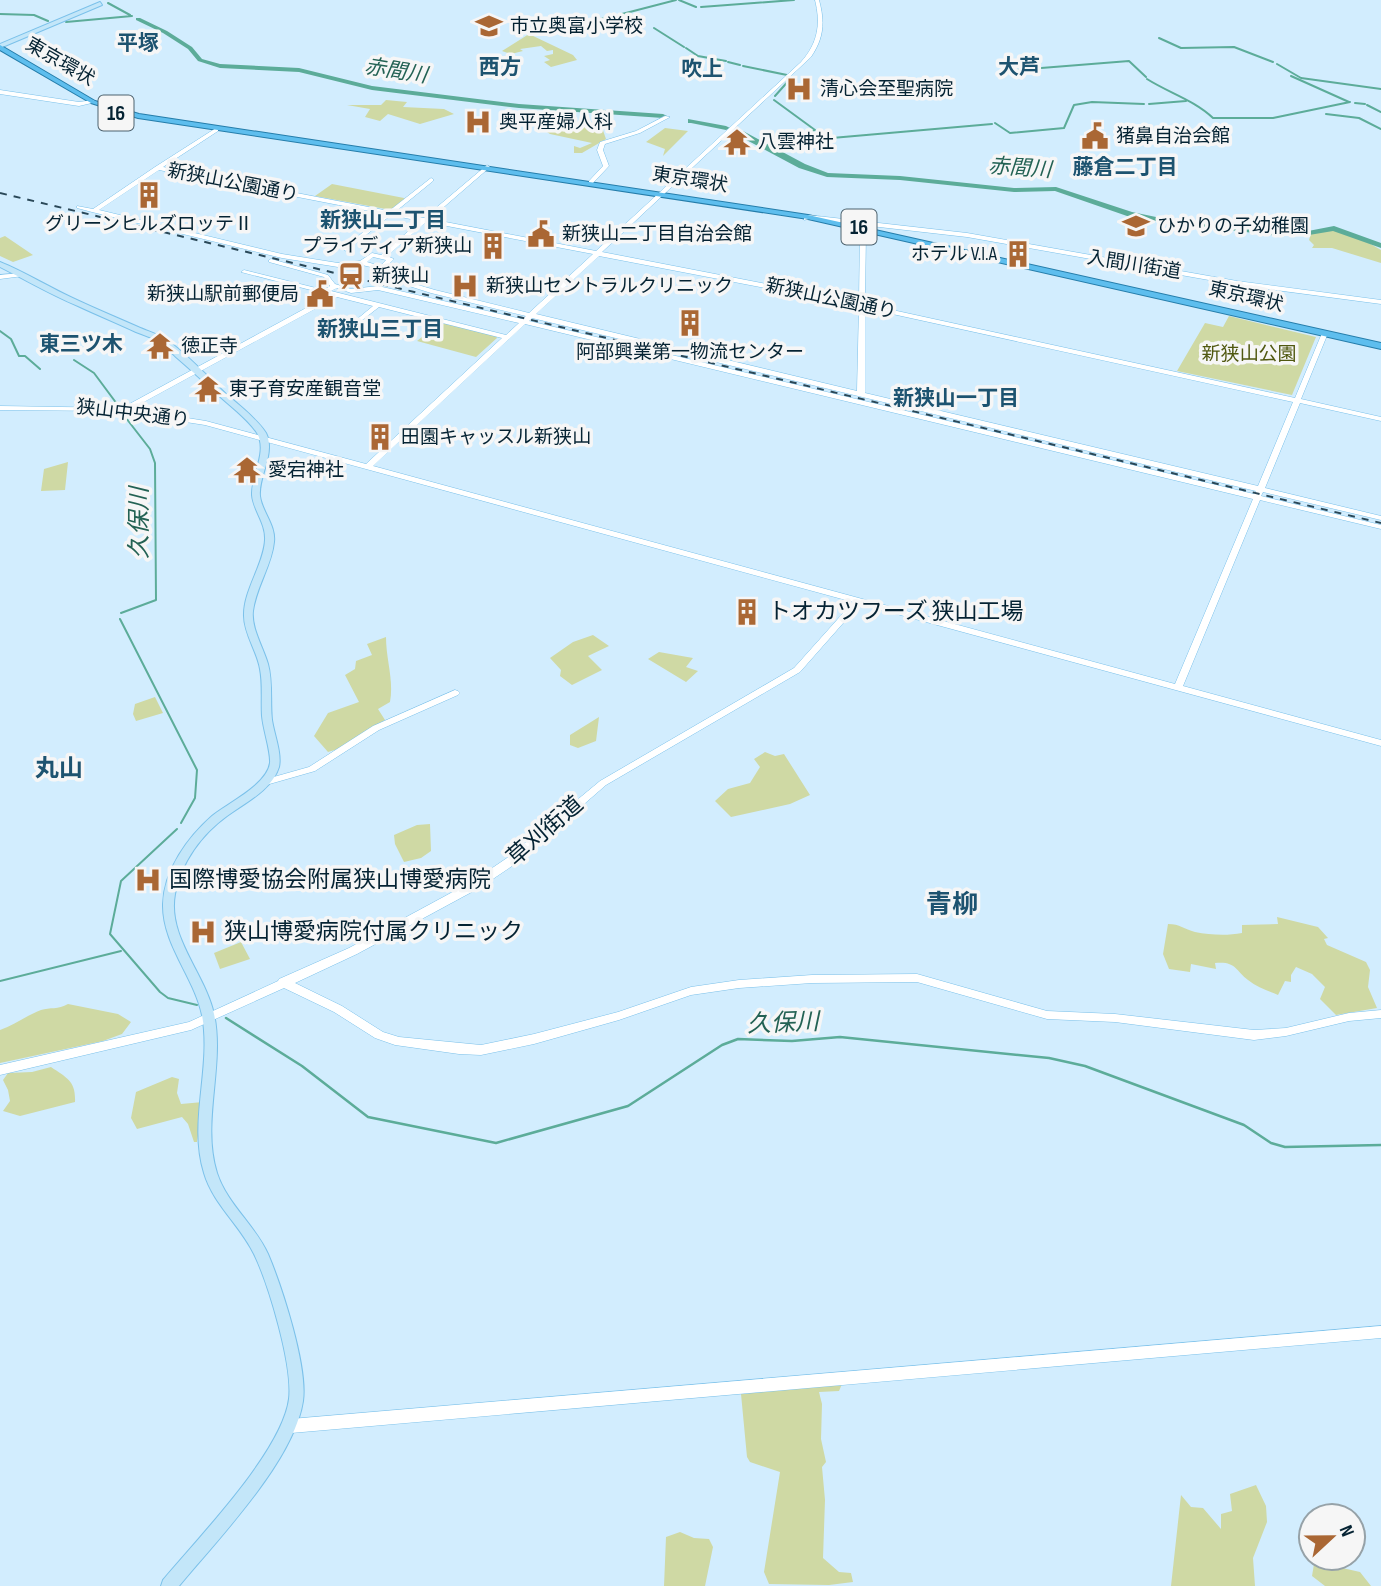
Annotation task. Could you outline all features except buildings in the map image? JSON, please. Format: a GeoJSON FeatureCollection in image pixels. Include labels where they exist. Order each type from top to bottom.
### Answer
{"type":"FeatureCollection","features":[{"type":"Feature","properties":{"kind":"highway","name":"東京環状"},"geometry":{"type":"LineString","coordinates":[[0,47],[91,102],[130,117],[591,182],[807,218],[1381,347]]}},
{"type":"Feature","properties":{"kind":"highway","name":"東京環状"},"geometry":{"type":"LineString","coordinates":[[91,102],[155,120],[661,194]]}},
{"type":"Feature","properties":{"kind":"highway","name":"東京環状"},"geometry":{"type":"LineString","coordinates":[[807,218],[1324,334]]}},
{"type":"Feature","properties":{"kind":"main road"},"geometry":{"type":"LineString","coordinates":[[31,32],[102,3]]}},
{"type":"Feature","properties":{"kind":"main road"},"geometry":{"type":"LineString","coordinates":[[0,47],[102,3]]}},
{"type":"Feature","properties":{"kind":"main road"},"geometry":{"type":"LineString","coordinates":[[0,264],[160,339],[197,369],[257,427],[264,439],[256,496],[269,529],[270,542],[248,611],[265,669],[267,719],[275,752],[275,764],[266,782],[198,836],[184,857],[170,894],[171,925],[198,981],[209,1017],[213,1062],[206,1132],[207,1162],[221,1195],[256,1243],[274,1291],[296,1388],[291,1426],[274,1455],[169,1586]]}},
{"type":"Feature","properties":{"kind":"street"},"geometry":{"type":"LineString","coordinates":[[368,467],[811,55],[822,28],[817,0]]}},
{"type":"Feature","properties":{"kind":"street"},"geometry":{"type":"LineString","coordinates":[[0,92],[91,102]]}},
{"type":"Feature","properties":{"kind":"street"},"geometry":{"type":"LineString","coordinates":[[591,182],[606,166],[601,143],[638,132],[667,117]]}},
{"type":"Feature","properties":{"kind":"street"},"geometry":{"type":"LineString","coordinates":[[94,211],[216,130]]}},
{"type":"Feature","properties":{"kind":"street"},"geometry":{"type":"LineString","coordinates":[[382,257],[486,168]]}},
{"type":"Feature","properties":{"kind":"street","name":"新狭山公園通り"},"geometry":{"type":"LineString","coordinates":[[157,169],[863,305],[1381,419]]}},
{"type":"Feature","properties":{"kind":"street"},"geometry":{"type":"LineString","coordinates":[[346,249],[431,180]]}},
{"type":"Feature","properties":{"kind":"street"},"geometry":{"type":"LineString","coordinates":[[79,207],[282,256],[338,265],[362,263],[381,268],[389,278],[527,318],[1256,492],[1381,518]]}},
{"type":"Feature","properties":{"kind":"street","name":"入間川街道"},"geometry":{"type":"LineString","coordinates":[[807,218],[967,235],[1053,252],[1381,302]]}},
{"type":"Feature","properties":{"kind":"street"},"geometry":{"type":"LineString","coordinates":[[861,395],[863,230]]}},
{"type":"Feature","properties":{"kind":"street"},"geometry":{"type":"LineString","coordinates":[[362,263],[372,255],[391,259],[381,268]]}},
{"type":"Feature","properties":{"kind":"street"},"geometry":{"type":"LineString","coordinates":[[271,261],[326,276],[334,290]]}},
{"type":"Feature","properties":{"kind":"street"},"geometry":{"type":"LineString","coordinates":[[244,272],[326,292],[334,290],[377,305],[507,337]]}},
{"type":"Feature","properties":{"kind":"street"},"geometry":{"type":"LineString","coordinates":[[0,277],[20,275]]}},
{"type":"Feature","properties":{"kind":"street"},"geometry":{"type":"LineString","coordinates":[[348,294],[378,288],[527,318],[861,395],[1256,492],[1381,527]]}},
{"type":"Feature","properties":{"kind":"street"},"geometry":{"type":"LineString","coordinates":[[124,410],[334,290]]}},
{"type":"Feature","properties":{"kind":"street"},"geometry":{"type":"LineString","coordinates":[[352,326],[377,305]]}},
{"type":"Feature","properties":{"kind":"street"},"geometry":{"type":"LineString","coordinates":[[1178,688],[1256,492],[1324,334]]}},
{"type":"Feature","properties":{"kind":"street","name":"狭山中央通り"},"geometry":{"type":"LineString","coordinates":[[0,408],[124,410],[197,422],[1381,743]]}},
{"type":"Feature","properties":{"kind":"street","name":"草刈街道"},"geometry":{"type":"LineString","coordinates":[[0,1070],[168,1034],[353,951],[499,870],[603,783],[797,670],[858,601]]}},
{"type":"Feature","properties":{"kind":"street"},"geometry":{"type":"LineString","coordinates":[[266,782],[312,769],[376,728],[455,693]]}},
{"type":"Feature","properties":{"kind":"street"},"geometry":{"type":"LineString","coordinates":[[283,982],[327,1003],[379,1035],[399,1042],[481,1050],[619,1016],[691,991],[739,984],[812,979],[916,978],[1047,1015],[1115,1018],[1254,1035],[1286,1032],[1349,1017],[1381,1014]]}},
{"type":"Feature","properties":{"kind":"street"},"geometry":{"type":"LineString","coordinates":[[291,1426],[1381,1332]]}},
{"type":"Feature","properties":{"kind":"green space"},"geometry":{"type":"Polygon","coordinates":[[[529,34],[573,55],[577,60],[551,67],[544,62],[550,60],[544,56],[553,54],[553,50],[547,51],[541,46],[520,49],[523,51],[511,54],[502,51],[529,34]]]}},
{"type":"Feature","properties":{"kind":"green space"},"geometry":{"type":"Polygon","coordinates":[[[386,100],[407,102],[403,107],[444,109],[454,114],[420,124],[388,114],[380,121],[365,117],[370,109],[347,105],[381,105],[386,100]]]}},
{"type":"Feature","properties":{"kind":"green space"},"geometry":{"type":"Polygon","coordinates":[[[546,117],[571,130],[577,124],[600,122],[606,139],[582,153],[574,153],[574,146],[580,148],[592,143],[550,134],[538,126],[542,122],[541,118],[546,117]]]}},
{"type":"Feature","properties":{"kind":"green space"},"geometry":{"type":"Polygon","coordinates":[[[665,128],[688,131],[663,156],[665,149],[646,142],[665,128]]]}},
{"type":"Feature","properties":{"kind":"green space"},"geometry":{"type":"Polygon","coordinates":[[[332,184],[405,199],[391,210],[315,196],[332,184]]]}},
{"type":"Feature","properties":{"kind":"green space"},"geometry":{"type":"Polygon","coordinates":[[[1326,228],[1362,239],[1381,250],[1381,263],[1332,248],[1312,248],[1314,245],[1309,240],[1311,233],[1326,228]]]}},
{"type":"Feature","properties":{"kind":"green space"},"geometry":{"type":"Polygon","coordinates":[[[5,236],[33,255],[13,262],[0,256],[0,238],[5,236]]]}},
{"type":"Feature","properties":{"kind":"green space","name":"新狭山公園"},"geometry":{"type":"Polygon","coordinates":[[[1229,316],[1316,337],[1292,395],[1177,371],[1205,323],[1223,327],[1229,316]]]}},
{"type":"Feature","properties":{"kind":"green space"},"geometry":{"type":"Polygon","coordinates":[[[440,322],[497,338],[476,357],[417,341],[440,322]]]}},
{"type":"Feature","properties":{"kind":"green space"},"geometry":{"type":"Polygon","coordinates":[[[68,462],[65,490],[41,491],[44,469],[68,462]]]}},
{"type":"Feature","properties":{"kind":"green space"},"geometry":{"type":"Polygon","coordinates":[[[593,635],[609,646],[588,656],[602,670],[572,685],[560,676],[561,670],[550,658],[573,642],[593,635]]]}},
{"type":"Feature","properties":{"kind":"green space"},"geometry":{"type":"Polygon","coordinates":[[[386,637],[391,694],[390,702],[378,709],[385,720],[338,749],[328,752],[314,736],[328,713],[359,702],[345,675],[355,669],[356,661],[372,655],[367,644],[386,637]]]}},
{"type":"Feature","properties":{"kind":"green space"},"geometry":{"type":"Polygon","coordinates":[[[659,652],[693,658],[686,667],[698,671],[686,682],[648,659],[659,652]]]}},
{"type":"Feature","properties":{"kind":"green space"},"geometry":{"type":"Polygon","coordinates":[[[155,697],[163,713],[136,721],[133,714],[135,704],[155,697]]]}},
{"type":"Feature","properties":{"kind":"green space"},"geometry":{"type":"Polygon","coordinates":[[[599,717],[596,741],[578,748],[570,745],[570,735],[599,717]]]}},
{"type":"Feature","properties":{"kind":"green space"},"geometry":{"type":"Polygon","coordinates":[[[765,752],[775,756],[784,754],[810,795],[790,804],[731,817],[715,801],[728,789],[750,783],[760,767],[754,759],[765,752]]]}},
{"type":"Feature","properties":{"kind":"green space"},"geometry":{"type":"Polygon","coordinates":[[[430,824],[431,851],[421,858],[404,862],[395,844],[394,835],[417,825],[430,824]]]}},
{"type":"Feature","properties":{"kind":"green space"},"geometry":{"type":"Polygon","coordinates":[[[1277,917],[1318,927],[1328,938],[1324,939],[1327,945],[1366,962],[1370,970],[1368,987],[1377,1008],[1336,1015],[1320,999],[1325,987],[1312,974],[1296,967],[1291,975],[1291,982],[1285,981],[1278,995],[1251,982],[1227,963],[1215,963],[1216,969],[1191,964],[1190,972],[1169,969],[1163,954],[1168,924],[1201,933],[1230,935],[1242,933],[1242,925],[1278,924],[1277,917]]]}},
{"type":"Feature","properties":{"kind":"green space"},"geometry":{"type":"Polygon","coordinates":[[[241,942],[250,959],[220,969],[214,953],[241,942]]]}},
{"type":"Feature","properties":{"kind":"green space"},"geometry":{"type":"Polygon","coordinates":[[[68,1004],[118,1014],[131,1022],[122,1034],[103,1041],[0,1063],[0,1030],[41,1010],[68,1004]]]}},
{"type":"Feature","properties":{"kind":"green space"},"geometry":{"type":"Polygon","coordinates":[[[51,1067],[66,1077],[72,1085],[75,1102],[20,1116],[3,1111],[10,1101],[3,1080],[8,1073],[32,1072],[51,1067]]]}},
{"type":"Feature","properties":{"kind":"green space"},"geometry":{"type":"Polygon","coordinates":[[[172,1077],[179,1079],[177,1093],[181,1104],[203,1102],[197,1142],[194,1142],[188,1124],[182,1117],[137,1129],[131,1118],[136,1092],[172,1077]]]}},
{"type":"Feature","properties":{"kind":"green space"},"geometry":{"type":"Polygon","coordinates":[[[842,1384],[839,1391],[819,1392],[822,1404],[821,1439],[826,1462],[822,1467],[825,1500],[823,1558],[839,1572],[851,1573],[853,1582],[829,1585],[769,1584],[764,1572],[780,1472],[750,1462],[747,1457],[741,1394],[842,1384]]]}},
{"type":"Feature","properties":{"kind":"green space"},"geometry":{"type":"Polygon","coordinates":[[[1256,1485],[1266,1506],[1267,1522],[1253,1558],[1255,1586],[1171,1586],[1181,1495],[1191,1507],[1203,1508],[1221,1529],[1221,1514],[1232,1511],[1230,1494],[1256,1485]]]}},
{"type":"Feature","properties":{"kind":"green space"},"geometry":{"type":"Polygon","coordinates":[[[680,1532],[694,1538],[709,1539],[713,1547],[705,1586],[664,1586],[666,1537],[680,1532]]]}},
{"type":"Feature","properties":{"kind":"green space"},"geometry":{"type":"Polygon","coordinates":[[[1313,1572],[1360,1572],[1371,1586],[1325,1586],[1312,1576],[1313,1572]]]}},
{"type":"Feature","properties":{"kind":"waterway"},"geometry":{"type":"LineString","coordinates":[[622,14],[676,0]]}},
{"type":"Feature","properties":{"kind":"waterway"},"geometry":{"type":"LineString","coordinates":[[679,0],[696,7]]}},
{"type":"Feature","properties":{"kind":"waterway"},"geometry":{"type":"LineString","coordinates":[[701,7],[794,0]]}},
{"type":"Feature","properties":{"kind":"waterway"},"geometry":{"type":"LineString","coordinates":[[108,3],[130,15]]}},
{"type":"Feature","properties":{"kind":"waterway","name":"赤間川"},"geometry":{"type":"LineString","coordinates":[[0,14],[34,15],[48,21]]}},
{"type":"Feature","properties":{"kind":"waterway"},"geometry":{"type":"LineString","coordinates":[[547,26],[578,24],[619,15]]}},
{"type":"Feature","properties":{"kind":"waterway","name":"赤間川"},"geometry":{"type":"LineString","coordinates":[[66,22],[132,16]]}},
{"type":"Feature","properties":{"kind":"waterway","name":"赤間川"},"geometry":{"type":"LineString","coordinates":[[138,19],[190,48],[200,60],[220,66],[299,70],[372,88],[519,106],[663,116]]}},
{"type":"Feature","properties":{"kind":"waterway"},"geometry":{"type":"LineString","coordinates":[[654,28],[684,47]]}},
{"type":"Feature","properties":{"kind":"waterway"},"geometry":{"type":"LineString","coordinates":[[1159,38],[1181,48],[1234,47],[1273,62]]}},
{"type":"Feature","properties":{"kind":"waterway"},"geometry":{"type":"LineString","coordinates":[[686,48],[698,56],[726,61]]}},
{"type":"Feature","properties":{"kind":"waterway"},"geometry":{"type":"LineString","coordinates":[[1016,70],[1129,61],[1146,77]]}},
{"type":"Feature","properties":{"kind":"waterway"},"geometry":{"type":"LineString","coordinates":[[728,62],[740,65]]}},
{"type":"Feature","properties":{"kind":"waterway"},"geometry":{"type":"LineString","coordinates":[[1277,64],[1301,78],[1381,89]]}},
{"type":"Feature","properties":{"kind":"waterway"},"geometry":{"type":"LineString","coordinates":[[743,66],[787,75]]}},
{"type":"Feature","properties":{"kind":"waterway"},"geometry":{"type":"LineString","coordinates":[[1291,76],[1349,102]]}},
{"type":"Feature","properties":{"kind":"waterway"},"geometry":{"type":"LineString","coordinates":[[775,96],[791,78]]}},
{"type":"Feature","properties":{"kind":"waterway"},"geometry":{"type":"LineString","coordinates":[[1147,79],[1198,106],[1213,118],[1273,118],[1350,102]]}},
{"type":"Feature","properties":{"kind":"waterway"},"geometry":{"type":"LineString","coordinates":[[774,100],[815,130],[798,135],[806,140]]}},
{"type":"Feature","properties":{"kind":"waterway"},"geometry":{"type":"LineString","coordinates":[[1149,104],[1186,101]]}},
{"type":"Feature","properties":{"kind":"waterway"},"geometry":{"type":"LineString","coordinates":[[995,123],[1010,133],[1064,128],[1074,105],[1092,102],[1144,104]]}},
{"type":"Feature","properties":{"kind":"waterway"},"geometry":{"type":"LineString","coordinates":[[1355,103],[1365,104]]}},
{"type":"Feature","properties":{"kind":"waterway"},"geometry":{"type":"LineString","coordinates":[[1367,105],[1381,112]]}},
{"type":"Feature","properties":{"kind":"waterway"},"geometry":{"type":"LineString","coordinates":[[1326,114],[1359,118],[1381,129]]}},
{"type":"Feature","properties":{"kind":"waterway","name":"赤間川"},"geometry":{"type":"LineString","coordinates":[[691,121],[726,128]]}},
{"type":"Feature","properties":{"kind":"waterway"},"geometry":{"type":"LineString","coordinates":[[809,140],[992,124]]}},
{"type":"Feature","properties":{"kind":"waterway","name":"赤間川"},"geometry":{"type":"LineString","coordinates":[[740,133],[802,166],[827,175],[900,178],[1014,190],[1056,189],[1130,214],[1156,219],[1278,234],[1303,234],[1334,228],[1381,246]]}},
{"type":"Feature","properties":{"kind":"waterway"},"geometry":{"type":"LineString","coordinates":[[0,331],[11,339],[19,356],[25,356],[40,369]]}},
{"type":"Feature","properties":{"kind":"waterway","name":"久保川"},"geometry":{"type":"LineString","coordinates":[[74,360],[94,373],[117,404]]}},
{"type":"Feature","properties":{"kind":"waterway","name":"久保川"},"geometry":{"type":"LineString","coordinates":[[121,613],[156,600],[155,463],[150,449],[126,418]]}},
{"type":"Feature","properties":{"kind":"waterway","name":"久保川"},"geometry":{"type":"LineString","coordinates":[[120,619],[197,770],[195,798],[181,823]]}},
{"type":"Feature","properties":{"kind":"waterway","name":"久保川"},"geometry":{"type":"LineString","coordinates":[[177,829],[121,881],[110,934],[160,992],[168,998],[197,1005]]}},
{"type":"Feature","properties":{"kind":"waterway"},"geometry":{"type":"LineString","coordinates":[[0,981],[121,951]]}},
{"type":"Feature","properties":{"kind":"waterway","name":"久保川"},"geometry":{"type":"LineString","coordinates":[[226,1018],[302,1066],[368,1117],[496,1143],[628,1106],[722,1045],[738,1039],[792,1041],[840,1037],[1049,1058],[1085,1066],[1244,1125],[1271,1143],[1285,1147],[1381,1145]]}},
{"type":"Feature","properties":{"kind":"railway"},"geometry":{"type":"LineString","coordinates":[[0,193],[1381,523]]}},
{"type":"Feature","properties":{"kind":"place","name":"市立奥富小学校"},"geometry":{"type":"Point","coordinates":[489,26]}},
{"type":"Feature","properties":{"kind":"place","name":"清心会至聖病院"},"geometry":{"type":"Point","coordinates":[799,89]}},
{"type":"Feature","properties":{"kind":"place","name":"奥平産婦人科"},"geometry":{"type":"Point","coordinates":[478,122]}},
{"type":"Feature","properties":{"kind":"place","name":"猪鼻自治会館"},"geometry":{"type":"Point","coordinates":[1095,136]}},
{"type":"Feature","properties":{"kind":"place","name":"八雲神社"},"geometry":{"type":"Point","coordinates":[737,142]}},
{"type":"Feature","properties":{"kind":"place","name":"グリーンヒルズロッテⅡ"},"geometry":{"type":"Point","coordinates":[149,195]}},
{"type":"Feature","properties":{"kind":"place","name":"ひかりの子幼稚園"},"geometry":{"type":"Point","coordinates":[1136,226]}},
{"type":"Feature","properties":{"kind":"place","name":"新狭山二丁目自治会館"},"geometry":{"type":"Point","coordinates":[541,234]}},
{"type":"Feature","properties":{"kind":"place","name":"プライディア新狭山"},"geometry":{"type":"Point","coordinates":[493,246]}},
{"type":"Feature","properties":{"kind":"place","name":"ホテル V.I.A"},"geometry":{"type":"Point","coordinates":[1018,254]}},
{"type":"Feature","properties":{"kind":"place","name":"新狭山"},"geometry":{"type":"Point","coordinates":[351,276]}},
{"type":"Feature","properties":{"kind":"place","name":"新狭山セントラルクリニック"},"geometry":{"type":"Point","coordinates":[465,286]}},
{"type":"Feature","properties":{"kind":"place","name":"新狭山駅前郵便局"},"geometry":{"type":"Point","coordinates":[320,294]}},
{"type":"Feature","properties":{"kind":"place","name":"阿部興業第一物流センター"},"geometry":{"type":"Point","coordinates":[690,323]}},
{"type":"Feature","properties":{"kind":"place","name":"徳正寺"},"geometry":{"type":"Point","coordinates":[160,346]}},
{"type":"Feature","properties":{"kind":"place","name":"東子育安産観音堂"},"geometry":{"type":"Point","coordinates":[208,389]}},
{"type":"Feature","properties":{"kind":"place","name":"田園キャッスル新狭山"},"geometry":{"type":"Point","coordinates":[380,437]}},
{"type":"Feature","properties":{"kind":"place","name":"愛宕神社"},"geometry":{"type":"Point","coordinates":[247,470]}},
{"type":"Feature","properties":{"kind":"place","name":"トオカツフーズ 狭山工場"},"geometry":{"type":"Point","coordinates":[747,612]}},
{"type":"Feature","properties":{"kind":"place","name":"国際博愛協会附属狭山博愛病院"},"geometry":{"type":"Point","coordinates":[148,880]}},
{"type":"Feature","properties":{"kind":"place","name":"狭山博愛病院付属クリニック"},"geometry":{"type":"Point","coordinates":[203,932]}},
{"type":"Feature","properties":{"kind":"district","name":"平塚"},"geometry":{"type":"Point","coordinates":[138,43]}},
{"type":"Feature","properties":{"kind":"district","name":"西方"},"geometry":{"type":"Point","coordinates":[500,67]}},
{"type":"Feature","properties":{"kind":"district","name":"大芦"},"geometry":{"type":"Point","coordinates":[1019,67]}},
{"type":"Feature","properties":{"kind":"district","name":"吹上"},"geometry":{"type":"Point","coordinates":[702,69]}},
{"type":"Feature","properties":{"kind":"district","name":"藤倉二丁目"},"geometry":{"type":"Point","coordinates":[1125,167]}},
{"type":"Feature","properties":{"kind":"district","name":"新狭山二丁目"},"geometry":{"type":"Point","coordinates":[383,220]}},
{"type":"Feature","properties":{"kind":"district","name":"新狭山三丁目"},"geometry":{"type":"Point","coordinates":[380,329]}},
{"type":"Feature","properties":{"kind":"district","name":"東三ツ木"},"geometry":{"type":"Point","coordinates":[81,344]}},
{"type":"Feature","properties":{"kind":"district","name":"新狭山一丁目"},"geometry":{"type":"Point","coordinates":[956,398]}},
{"type":"Feature","properties":{"kind":"district","name":"丸山"},"geometry":{"type":"Point","coordinates":[59,768]}},
{"type":"Feature","properties":{"kind":"district","name":"青柳"},"geometry":{"type":"Point","coordinates":[952,905]}}]}
